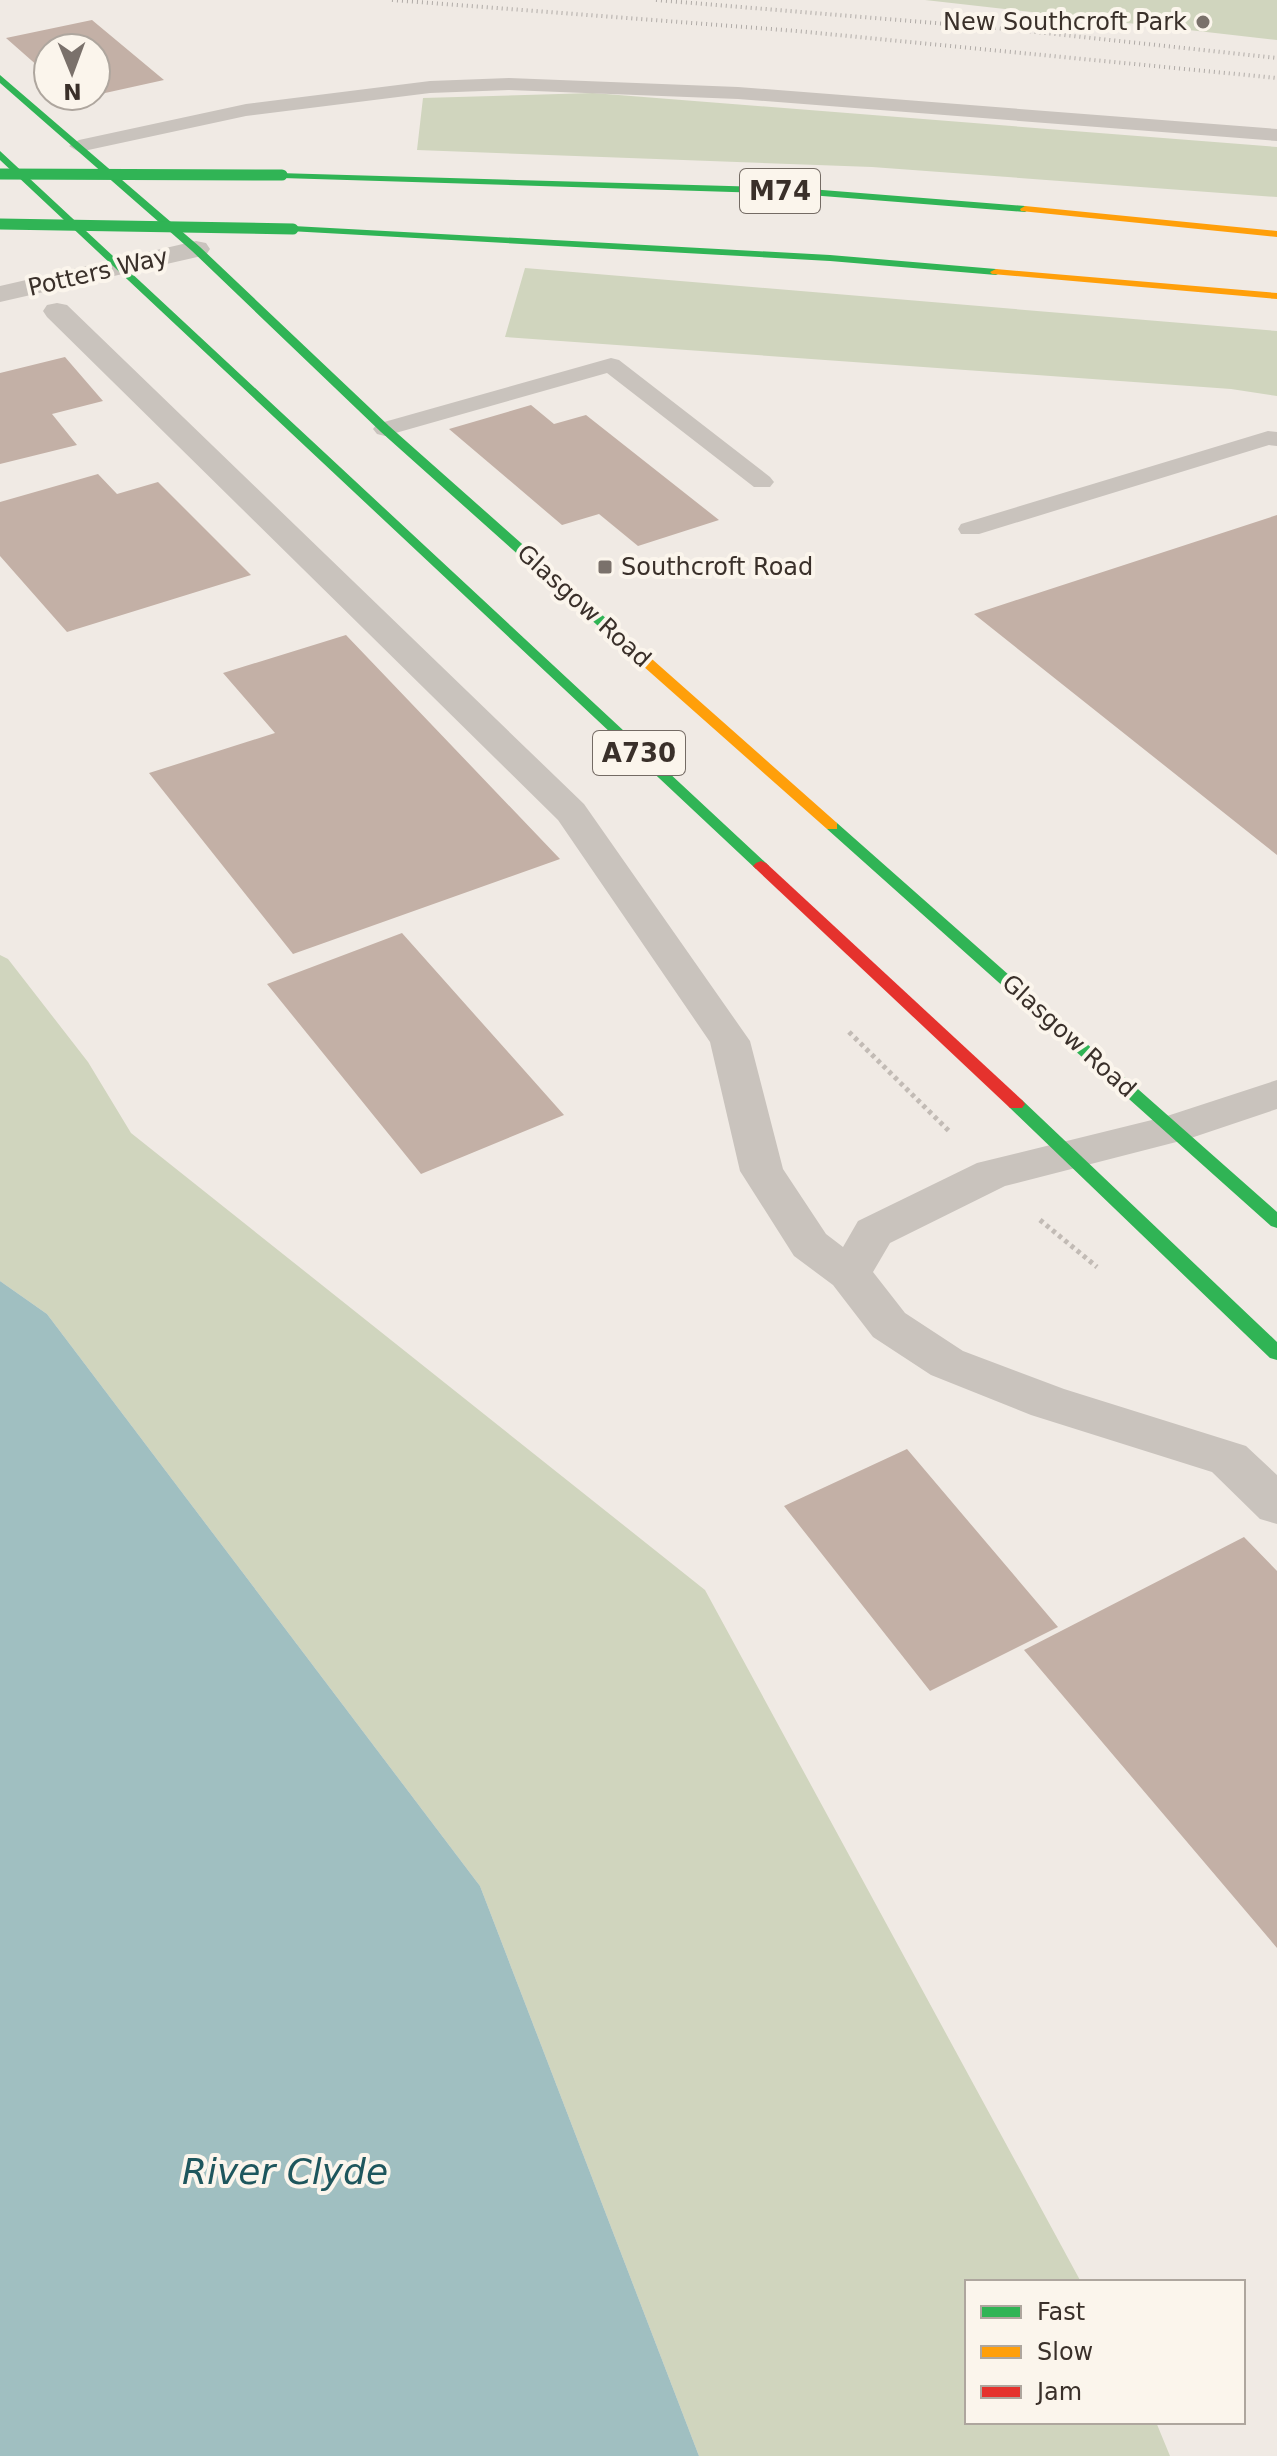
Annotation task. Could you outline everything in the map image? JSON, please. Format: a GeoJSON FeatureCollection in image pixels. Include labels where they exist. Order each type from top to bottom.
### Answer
{"type":"FeatureCollection","features":[{"type":"Feature","properties":{"kind":"main road","name":"Glasgow Road"},"geometry":{"type":"LineString","coordinates":[[0,78],[196,249],[385,429],[1277,1222]]}},
{"type":"Feature","properties":{"kind":"main road","name":"A730"},"geometry":{"type":"LineString","coordinates":[[0,154],[1068,1153],[1277,1353]]}},
{"type":"Feature","properties":{"kind":"main road","name":"M74"},"geometry":{"type":"LineString","coordinates":[[0,174],[282,175],[797,191],[1071,212],[1277,234]]}},
{"type":"Feature","properties":{"kind":"main road","name":"M74"},"geometry":{"type":"LineString","coordinates":[[0,224],[293,229],[830,258],[1277,296]]}},
{"type":"Feature","properties":{"kind":"street","name":"Potters Way"},"geometry":{"type":"LineString","coordinates":[[0,294],[196,249]]}},
{"type":"Feature","properties":{"kind":"street"},"geometry":{"type":"LineString","coordinates":[[57,311],[571,812],[730,1041],[762,1171],[810,1245],[849,1274],[889,1325],[947,1363],[1048,1402],[1229,1459],[1277,1505]]}},
{"type":"Feature","properties":{"kind":"street"},"geometry":{"type":"LineString","coordinates":[[1173,1129],[1277,1094]]}},
{"type":"Feature","properties":{"kind":"street","name":"Glasgow Road"},"geometry":{"type":"LineString","coordinates":[[849,1274],[874,1232],[992,1174],[1173,1129]]}},
{"type":"Feature","properties":{"kind":"lane"},"geometry":{"type":"LineString","coordinates":[[79,146],[246,110],[430,87],[509,84],[738,93],[1277,135]]}},
{"type":"Feature","properties":{"kind":"lane"},"geometry":{"type":"LineString","coordinates":[[385,429],[611,365],[762,482]]}},
{"type":"Feature","properties":{"kind":"lane"},"geometry":{"type":"LineString","coordinates":[[970,529],[1268,438],[1277,439]]}},
{"type":"Feature","properties":{"kind":"green space","name":"New Southcroft Park"},"geometry":{"type":"Polygon","coordinates":[[[925,0],[1277,0],[1277,40],[925,0]]]}},
{"type":"Feature","properties":{"kind":"green space"},"geometry":{"type":"Polygon","coordinates":[[[593,93],[1277,147],[1277,197],[872,167],[417,150],[423,98],[593,93]]]}},
{"type":"Feature","properties":{"kind":"green space"},"geometry":{"type":"Polygon","coordinates":[[[525,268],[1277,331],[1277,396],[1231,389],[505,337],[525,268]]]}},
{"type":"Feature","properties":{"kind":"green space"},"geometry":{"type":"Polygon","coordinates":[[[0,955],[8,959],[88,1062],[131,1133],[705,1590],[1080,2280],[965,2280],[965,2424],[1157,2424],[1170,2456],[699,2456],[480,1886],[47,1314],[0,1281],[0,955]]]}},
{"type":"Feature","properties":{"kind":"water","name":"River Clyde"},"geometry":{"type":"Polygon","coordinates":[[[0,1281],[47,1314],[480,1886],[699,2456],[0,2456],[0,1281]]]}},
{"type":"Feature","properties":{"kind":"building"},"geometry":{"type":"Polygon","coordinates":[[[92,20],[106,32],[35,32],[92,20]]]}},
{"type":"Feature","properties":{"kind":"building"},"geometry":{"type":"Polygon","coordinates":[[[32,33],[32,61],[6,38],[32,33]]]}},
{"type":"Feature","properties":{"kind":"building"},"geometry":{"type":"Polygon","coordinates":[[[112,37],[164,80],[112,91],[112,37]]]}},
{"type":"Feature","properties":{"kind":"building"},"geometry":{"type":"Polygon","coordinates":[[[65,357],[103,401],[52,414],[77,445],[0,464],[0,373],[65,357]]]}},
{"type":"Feature","properties":{"kind":"building"},"geometry":{"type":"Polygon","coordinates":[[[531,405],[554,424],[586,415],[719,520],[638,546],[599,514],[562,525],[449,429],[531,405]]]}},
{"type":"Feature","properties":{"kind":"building"},"geometry":{"type":"Polygon","coordinates":[[[98,474],[117,494],[158,482],[251,575],[67,632],[0,556],[0,502],[98,474]]]}},
{"type":"Feature","properties":{"kind":"building"},"geometry":{"type":"Polygon","coordinates":[[[1277,515],[1277,855],[974,614],[1277,515]]]}},
{"type":"Feature","properties":{"kind":"building"},"geometry":{"type":"Polygon","coordinates":[[[346,635],[560,859],[293,954],[149,773],[275,733],[223,673],[346,635]]]}},
{"type":"Feature","properties":{"kind":"building"},"geometry":{"type":"Polygon","coordinates":[[[402,933],[564,1115],[421,1174],[267,984],[402,933]]]}},
{"type":"Feature","properties":{"kind":"building"},"geometry":{"type":"Polygon","coordinates":[[[907,1449],[1058,1627],[930,1691],[784,1506],[907,1449]]]}},
{"type":"Feature","properties":{"kind":"building"},"geometry":{"type":"Polygon","coordinates":[[[1244,1537],[1277,1571],[1277,1948],[1024,1650],[1244,1537]]]}},
{"type":"Feature","properties":{"kind":"railway"},"geometry":{"type":"LineString","coordinates":[[392,0],[797,31],[1277,78]]}},
{"type":"Feature","properties":{"kind":"railway"},"geometry":{"type":"LineString","coordinates":[[656,0],[1008,29],[1277,58]]}},
{"type":"Feature","properties":{"kind":"traffic: fast"},"geometry":{"type":"LineString","coordinates":[[0,78],[196,249],[385,429],[639,655]]}},
{"type":"Feature","properties":{"kind":"traffic: fast"},"geometry":{"type":"LineString","coordinates":[[0,154],[761,866]]}},
{"type":"Feature","properties":{"kind":"traffic: fast"},"geometry":{"type":"LineString","coordinates":[[0,174],[282,175]]}},
{"type":"Feature","properties":{"kind":"traffic: fast"},"geometry":{"type":"LineString","coordinates":[[282,175],[797,191],[1025,209]]}},
{"type":"Feature","properties":{"kind":"traffic: fast"},"geometry":{"type":"LineString","coordinates":[[0,224],[293,229]]}},
{"type":"Feature","properties":{"kind":"traffic: fast"},"geometry":{"type":"LineString","coordinates":[[293,229],[830,258],[996,272]]}},
{"type":"Feature","properties":{"kind":"traffic: fast"},"geometry":{"type":"LineString","coordinates":[[832,826],[1277,1222]]}},
{"type":"Feature","properties":{"kind":"traffic: fast"},"geometry":{"type":"LineString","coordinates":[[1016,1104],[1277,1353]]}},
{"type":"Feature","properties":{"kind":"traffic: slow"},"geometry":{"type":"LineString","coordinates":[[1025,209],[1277,234]]}},
{"type":"Feature","properties":{"kind":"traffic: slow"},"geometry":{"type":"LineString","coordinates":[[996,272],[1277,296]]}},
{"type":"Feature","properties":{"kind":"traffic: slow"},"geometry":{"type":"LineString","coordinates":[[639,655],[832,826]]}},
{"type":"Feature","properties":{"kind":"traffic: jam"},"geometry":{"type":"LineString","coordinates":[[761,866],[1016,1104]]}},
{"type":"Feature","properties":{"kind":"place","name":"New Southcroft Park"},"geometry":{"type":"Point","coordinates":[1203,22]}},
{"type":"Feature","properties":{"kind":"place","name":"Southcroft Road"},"geometry":{"type":"Point","coordinates":[605,567]}}]}
